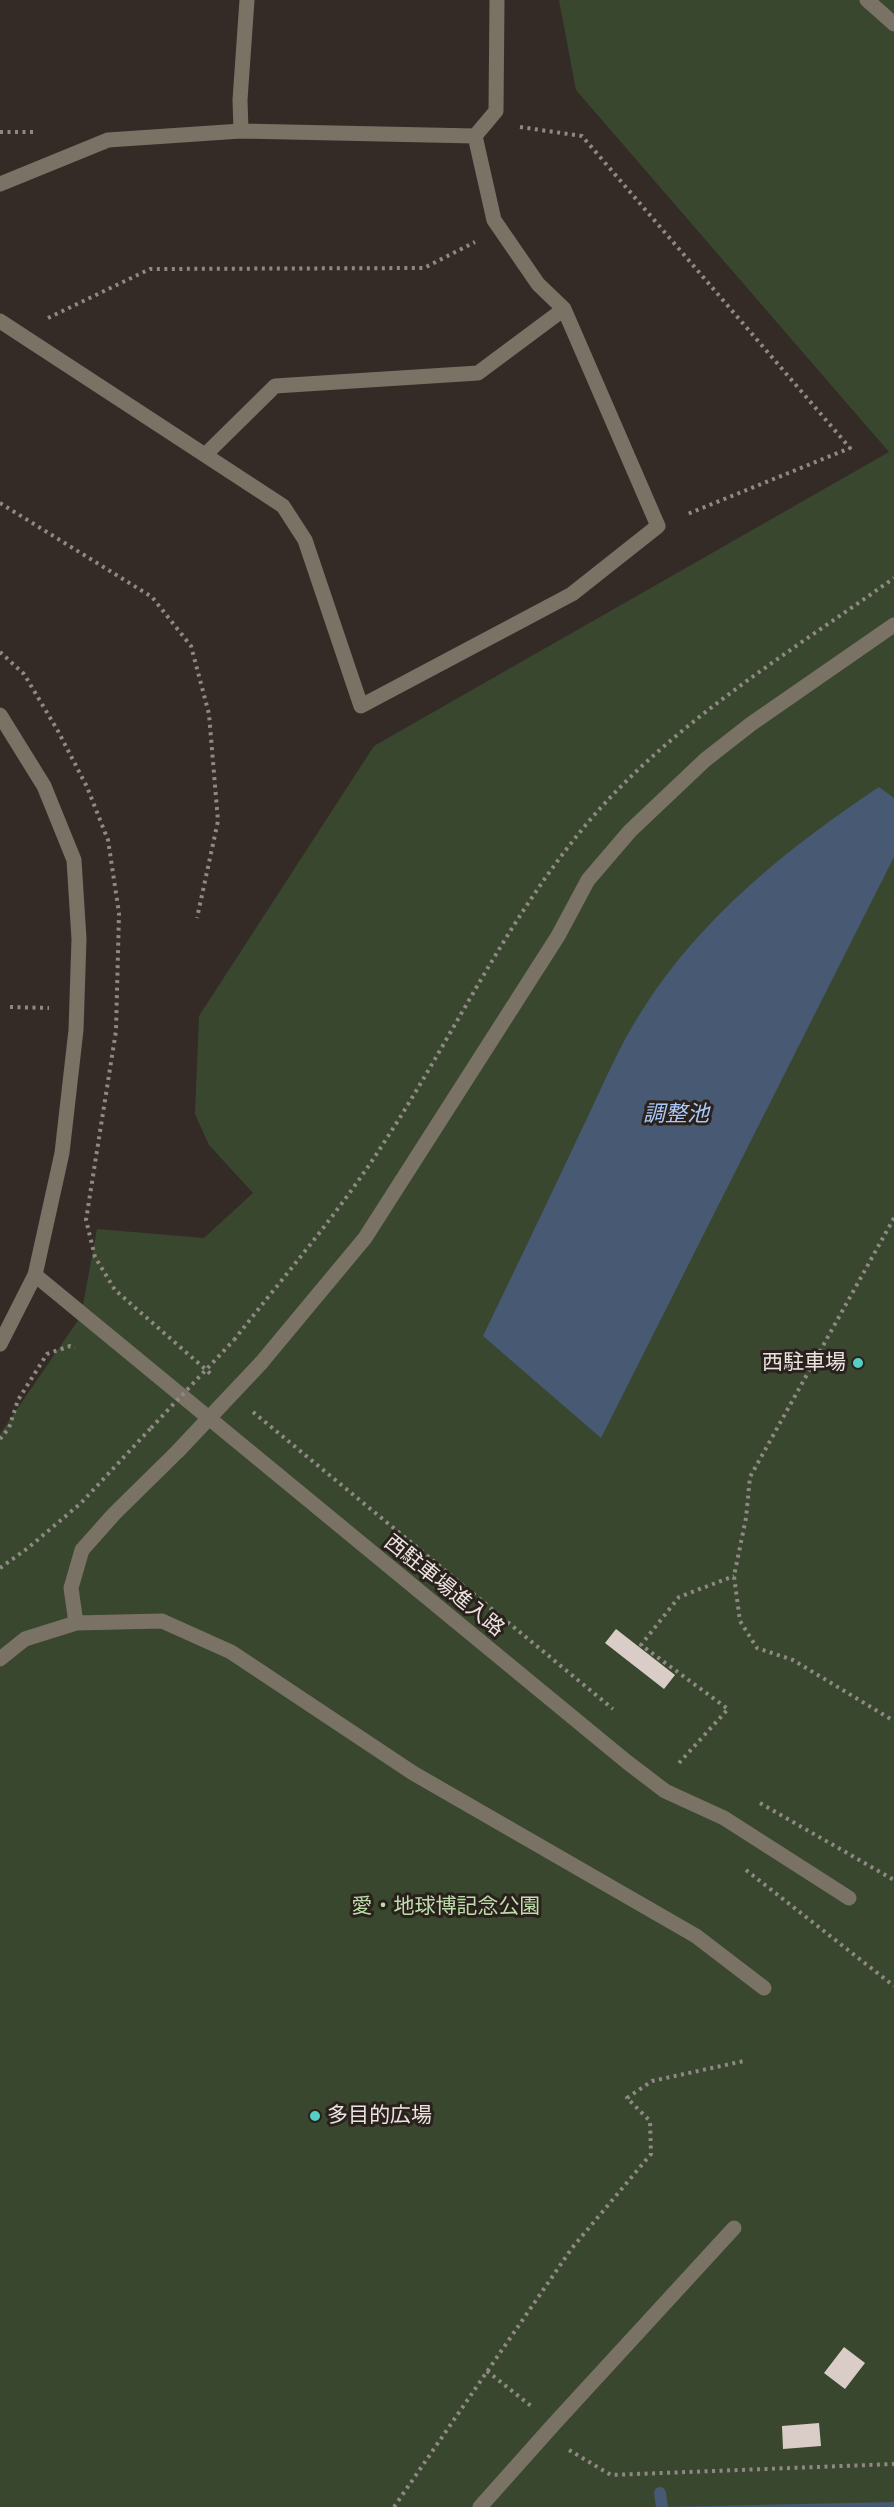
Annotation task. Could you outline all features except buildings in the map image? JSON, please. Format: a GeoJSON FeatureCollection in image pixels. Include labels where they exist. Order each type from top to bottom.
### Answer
{"type":"FeatureCollection","features":[{"type":"Feature","properties":{"kind":"street"},"geometry":{"type":"LineString","coordinates":[[241,131],[240,100],[247,0]]}},
{"type":"Feature","properties":{"kind":"street"},"geometry":{"type":"LineString","coordinates":[[475,136],[496,111],[497,0]]}},
{"type":"Feature","properties":{"kind":"street"},"geometry":{"type":"LineString","coordinates":[[867,0],[894,24]]}},
{"type":"Feature","properties":{"kind":"street"},"geometry":{"type":"LineString","coordinates":[[0,184],[108,140],[241,131],[475,136]]}},
{"type":"Feature","properties":{"kind":"street"},"geometry":{"type":"LineString","coordinates":[[0,321],[283,506],[305,540],[362,706],[572,594],[658,526],[564,309],[538,284],[494,220],[475,136]]}},
{"type":"Feature","properties":{"kind":"street"},"geometry":{"type":"LineString","coordinates":[[205,455],[275,386],[478,373],[564,309]]}},
{"type":"Feature","properties":{"kind":"street"},"geometry":{"type":"LineString","coordinates":[[76,1623],[71,1588],[82,1551],[114,1514],[178,1451],[261,1363],[365,1238],[558,936],[588,880],[630,831],[705,760],[751,724],[894,625]]}},
{"type":"Feature","properties":{"kind":"street"},"geometry":{"type":"LineString","coordinates":[[0,715],[44,786],[74,860],[80,939],[77,1008],[62,1153],[35,1275],[0,1344]]}},
{"type":"Feature","properties":{"kind":"street","name":"西駐車場進入路"},"geometry":{"type":"LineString","coordinates":[[35,1275],[247,1452],[627,1762],[665,1791],[724,1818],[849,1898]]}},
{"type":"Feature","properties":{"kind":"street"},"geometry":{"type":"LineString","coordinates":[[0,1659],[25,1639],[76,1623],[162,1621],[231,1652],[413,1773],[696,1936],[764,1988]]}},
{"type":"Feature","properties":{"kind":"street"},"geometry":{"type":"LineString","coordinates":[[480,2507],[734,2228]]}},
{"type":"Feature","properties":{"kind":"path"},"geometry":{"type":"LineString","coordinates":[[487,122],[582,136],[850,448],[658,526]]}},
{"type":"Feature","properties":{"kind":"path"},"geometry":{"type":"LineString","coordinates":[[0,132],[37,132]]}},
{"type":"Feature","properties":{"kind":"path"},"geometry":{"type":"LineString","coordinates":[[20,333],[66,308],[150,269],[424,268],[500,229]]}},
{"type":"Feature","properties":{"kind":"path"},"geometry":{"type":"LineString","coordinates":[[0,503],[152,597],[191,646],[209,714],[218,821],[197,918]]}},
{"type":"Feature","properties":{"kind":"path"},"geometry":{"type":"LineString","coordinates":[[0,652],[24,674],[58,731],[87,787],[108,840],[110,851],[119,913],[116,1031],[86,1220],[95,1257],[116,1290],[218,1381]]}},
{"type":"Feature","properties":{"kind":"path"},"geometry":{"type":"LineString","coordinates":[[10,1007],[77,1008]]}},
{"type":"Feature","properties":{"kind":"path"},"geometry":{"type":"LineString","coordinates":[[894,1218],[750,1477],[746,1518],[734,1576],[740,1621],[757,1648],[793,1660],[894,1721]]}},
{"type":"Feature","properties":{"kind":"path"},"geometry":{"type":"LineString","coordinates":[[0,1568],[28,1548],[81,1503],[234,1340]]}},
{"type":"Feature","properties":{"kind":"path"},"geometry":{"type":"LineString","coordinates":[[252,1411],[615,1711]]}},
{"type":"Feature","properties":{"kind":"path"},"geometry":{"type":"LineString","coordinates":[[679,1763],[728,1709],[641,1645],[679,1597],[734,1576]]}},
{"type":"Feature","properties":{"kind":"path"},"geometry":{"type":"LineString","coordinates":[[670,1756],[689,1768]]}},
{"type":"Feature","properties":{"kind":"path"},"geometry":{"type":"LineString","coordinates":[[758,1802],[894,1880]]}},
{"type":"Feature","properties":{"kind":"path"},"geometry":{"type":"LineString","coordinates":[[394,2507],[572,2248],[651,2154],[650,2121],[627,2098],[652,2081],[744,2061]]}},
{"type":"Feature","properties":{"kind":"path"},"geometry":{"type":"LineString","coordinates":[[487,2371],[554,2424]]}},
{"type":"Feature","properties":{"kind":"path"},"geometry":{"type":"LineString","coordinates":[[563,2446],[611,2475],[894,2464]]}},
{"type":"Feature","properties":{"kind":"green space","name":"愛・地球博記念公園"},"geometry":{"type":"Polygon","coordinates":[[[559,0],[894,0],[894,2507],[0,2507],[0,1434],[81,1316],[97,1229],[204,1238],[253,1193],[209,1145],[195,1114],[199,1016],[374,746],[889,452],[576,90],[559,0]]]}},
{"type":"Feature","properties":{"kind":"water","name":"調整池"},"geometry":{"type":"Polygon","coordinates":[[[879,787],[894,798],[894,857],[601,1438],[483,1336],[618,1053],[634,1023],[666,975],[692,944],[749,886],[812,834],[879,787]]]}},
{"type":"Feature","properties":{"kind":"water"},"geometry":{"type":"Polygon","coordinates":[[[894,2502],[894,2507],[659,2507],[894,2502]]]}},
{"type":"Feature","properties":{"kind":"waterway"},"geometry":{"type":"LineString","coordinates":[[660,2493],[662,2507]]}},
{"type":"Feature","properties":{"kind":"place","name":"西駐車場"},"geometry":{"type":"Point","coordinates":[858,1363]}},
{"type":"Feature","properties":{"kind":"place","name":"多目的広場"},"geometry":{"type":"Point","coordinates":[315,2116]}}]}
